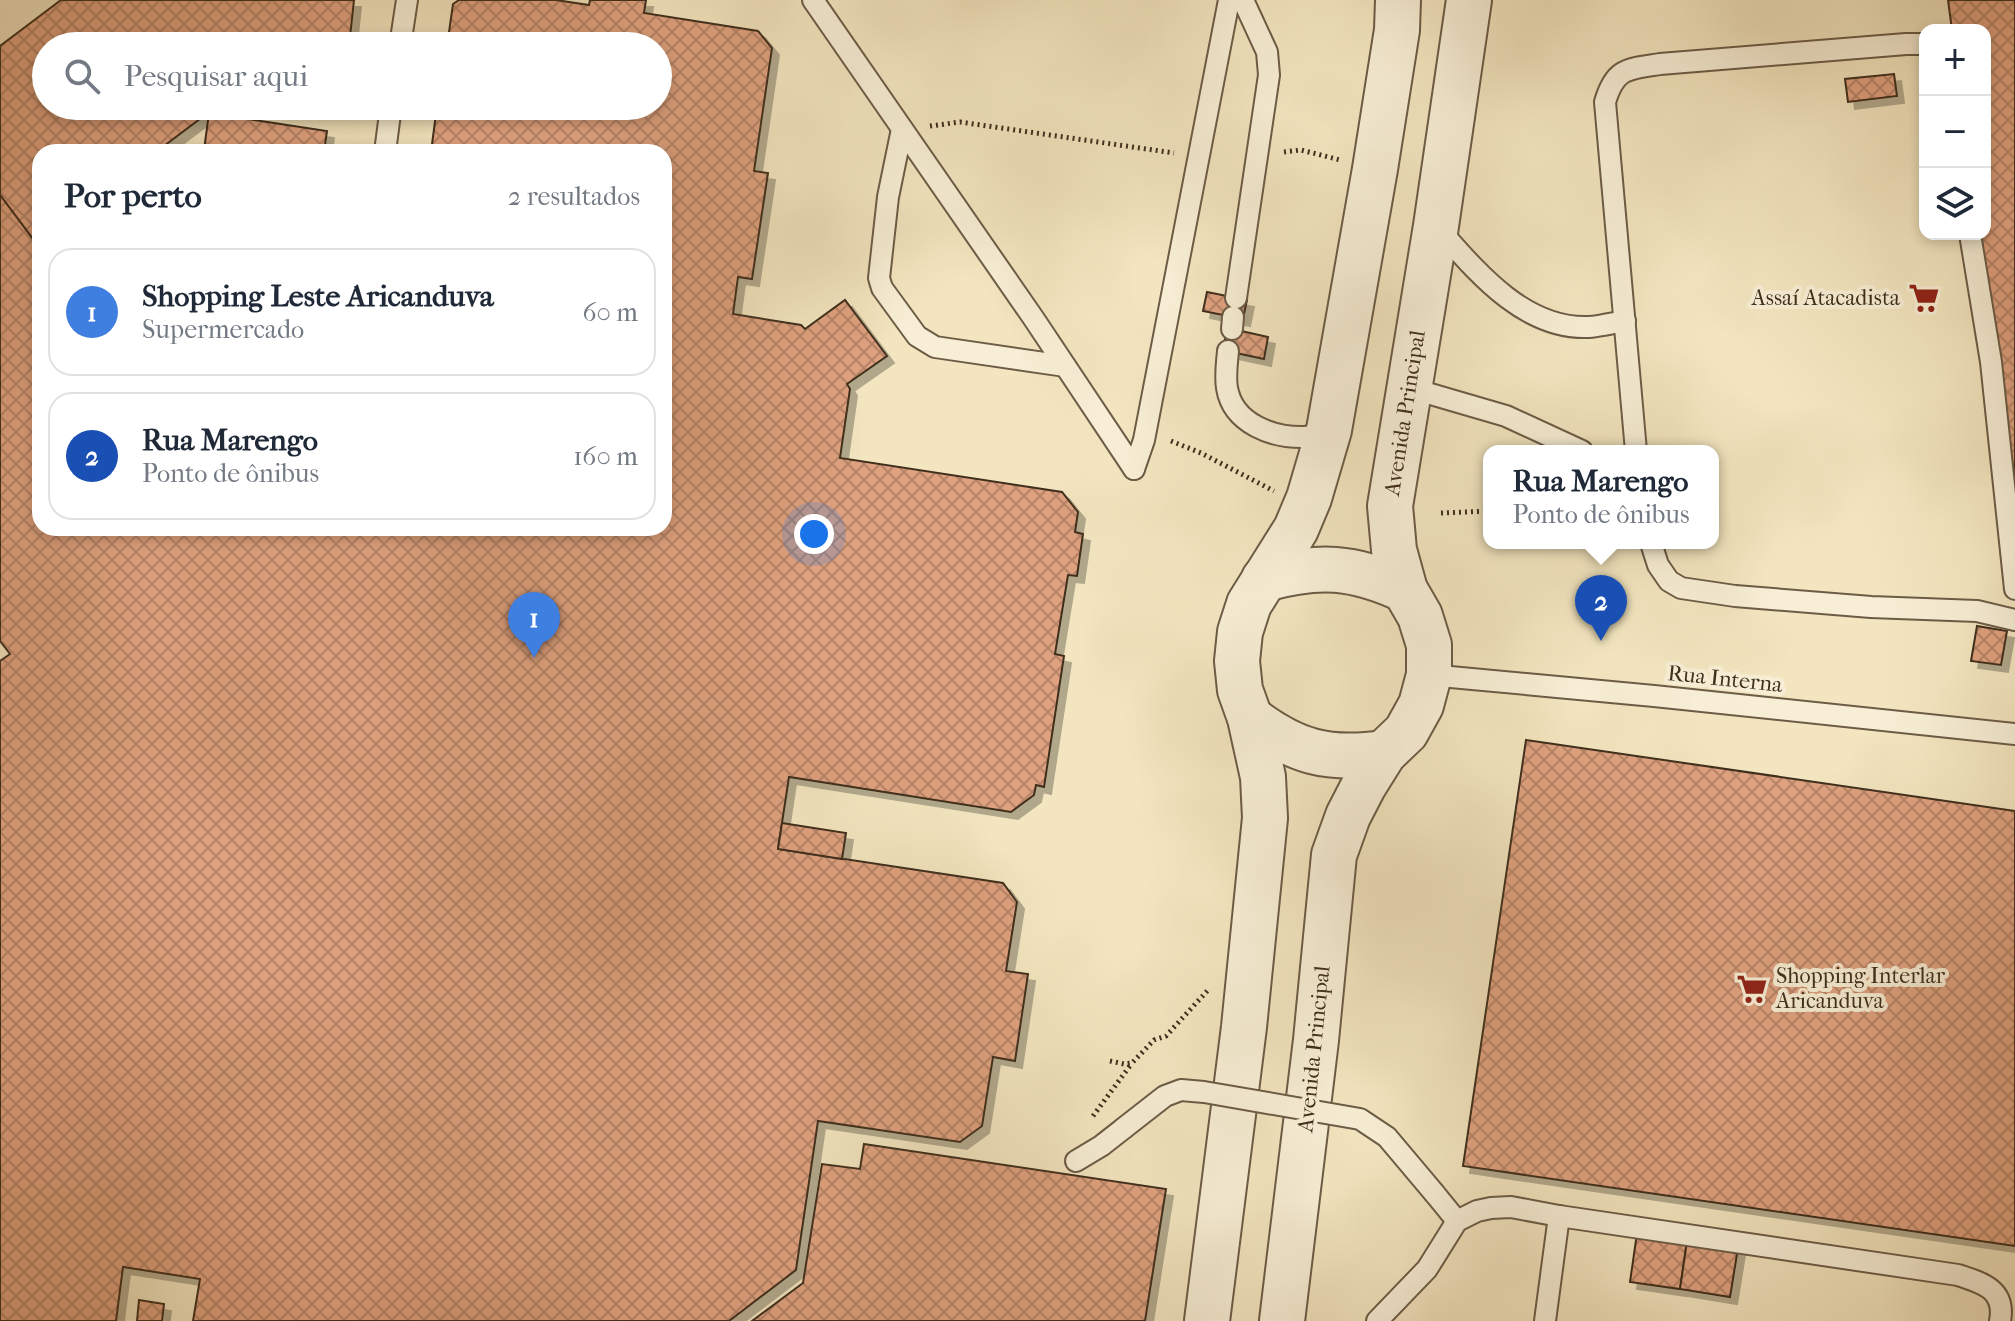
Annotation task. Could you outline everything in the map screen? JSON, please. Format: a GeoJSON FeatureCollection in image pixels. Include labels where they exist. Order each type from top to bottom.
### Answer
{"type":"FeatureCollection","features":[{"type":"Feature","properties":{"kind":"street"},"geometry":{"type":"LineString","coordinates":[[1207,1321],[1244,1027],[1265,818],[1263,777],[1250,718],[1240,690],[1237,661],[1240,632],[1249,604],[1296,529],[1309,498],[1329,430],[1375,169],[1397,30],[1398,0]]}},
{"type":"Feature","properties":{"kind":"street","name":"Avenida Principal"},"geometry":{"type":"LineString","coordinates":[[1282,1321],[1316,1040],[1334,855],[1348,816],[1364,785],[1384,753],[1406,732],[1421,705],[1429,675],[1429,645],[1420,616],[1405,590],[1394,550],[1390,506],[1469,0]]}},
{"type":"Feature","properties":{"kind":"street"},"geometry":{"type":"LineString","coordinates":[[1264,579],[1292,571],[1321,568],[1379,578],[1405,590]]}},
{"type":"Feature","properties":{"kind":"street"},"geometry":{"type":"LineString","coordinates":[[1250,718],[1273,735],[1299,748],[1326,755],[1355,757],[1384,753]]}},
{"type":"Feature","properties":{"kind":"lane"},"geometry":{"type":"LineString","coordinates":[[402,32],[407,0]]}},
{"type":"Feature","properties":{"kind":"lane"},"geometry":{"type":"LineString","coordinates":[[813,0],[1134,469],[1146,431],[1229,0]]}},
{"type":"Feature","properties":{"kind":"lane"},"geometry":{"type":"LineString","coordinates":[[1234,315],[1269,75],[1267,52],[1243,0]]}},
{"type":"Feature","properties":{"kind":"lane"},"geometry":{"type":"LineString","coordinates":[[1635,445],[1605,102],[1610,84],[1619,75],[1636,68],[1660,64],[1919,44]]}},
{"type":"Feature","properties":{"kind":"lane"},"geometry":{"type":"LineString","coordinates":[[386,144],[389,120]]}},
{"type":"Feature","properties":{"kind":"lane"},"geometry":{"type":"LineString","coordinates":[[902,129],[886,211],[879,278],[882,288],[917,336],[935,347],[1065,366]]}},
{"type":"Feature","properties":{"kind":"lane"},"geometry":{"type":"LineString","coordinates":[[1436,226],[1485,281],[1515,304],[1542,318],[1587,327],[1625,321]]}},
{"type":"Feature","properties":{"kind":"lane"},"geometry":{"type":"LineString","coordinates":[[1971,240],[1991,362],[2015,589]]}},
{"type":"Feature","properties":{"kind":"lane"},"geometry":{"type":"LineString","coordinates":[[1228,351],[1227,389],[1237,411],[1251,424],[1273,434],[1293,436],[1307,437],[1329,430]]}},
{"type":"Feature","properties":{"kind":"lane"},"geometry":{"type":"LineString","coordinates":[[1410,388],[1506,416],[1569,445]]}},
{"type":"Feature","properties":{"kind":"lane"},"geometry":{"type":"LineString","coordinates":[[1653,549],[1658,565],[1669,581],[1681,588],[1735,596],[1871,607],[1977,611],[2015,620]]}},
{"type":"Feature","properties":{"kind":"lane","name":"Rua Interna"},"geometry":{"type":"LineString","coordinates":[[1429,675],[2015,734]]}},
{"type":"Feature","properties":{"kind":"lane"},"geometry":{"type":"LineString","coordinates":[[1076,1161],[1101,1146],[1165,1096],[1181,1090],[1204,1092],[1360,1119],[1387,1137],[1457,1221]]}},
{"type":"Feature","properties":{"kind":"lane"},"geometry":{"type":"LineString","coordinates":[[1377,1321],[1427,1269],[1457,1221],[1477,1211],[1511,1207],[1958,1275],[1980,1282],[1992,1290],[2002,1308],[2000,1321]]}},
{"type":"Feature","properties":{"kind":"lane"},"geometry":{"type":"LineString","coordinates":[[1545,1321],[1559,1216]]}},
{"type":"Feature","properties":{"kind":"path"},"geometry":{"type":"LineString","coordinates":[[902,129],[960,122],[1199,156]]}},
{"type":"Feature","properties":{"kind":"path"},"geometry":{"type":"LineString","coordinates":[[1256,154],[1301,150],[1375,169]]}},
{"type":"Feature","properties":{"kind":"path"},"geometry":{"type":"LineString","coordinates":[[1146,431],[1201,453],[1285,496]]}},
{"type":"Feature","properties":{"kind":"path"},"geometry":{"type":"LineString","coordinates":[[1441,513],[1483,511]]}},
{"type":"Feature","properties":{"kind":"path"},"geometry":{"type":"LineString","coordinates":[[1110,1061],[1132,1063],[1154,1040],[1166,1036],[1216,982]]}},
{"type":"Feature","properties":{"kind":"building"},"geometry":{"type":"Polygon","coordinates":[[[61,0],[354,0],[351,32],[32,32],[32,120],[198,120],[167,144],[32,144],[32,238],[0,195],[0,46],[61,0]]]}},
{"type":"Feature","properties":{"kind":"building"},"geometry":{"type":"Polygon","coordinates":[[[459,0],[556,0],[589,5],[590,0],[646,0],[644,13],[758,31],[772,48],[754,171],[768,173],[752,279],[738,277],[733,314],[801,325],[805,329],[845,300],[887,356],[847,384],[850,389],[840,458],[1062,492],[1078,512],[1075,532],[1083,534],[1077,576],[1068,575],[1055,654],[1064,656],[1044,787],[1036,785],[1034,795],[1011,812],[789,777],[778,849],[1003,883],[1017,902],[1006,971],[1028,974],[1015,1061],[993,1057],[982,1126],[960,1142],[818,1121],[796,1270],[729,1321],[193,1321],[200,1279],[123,1267],[116,1321],[0,1321],[0,661],[10,654],[0,641],[0,195],[32,238],[32,536],[672,536],[672,144],[432,144],[435,120],[672,120],[672,32],[449,32],[453,4],[459,0]]]}},
{"type":"Feature","properties":{"kind":"building"},"geometry":{"type":"Polygon","coordinates":[[[1948,0],[2015,0],[2015,487],[1981,240],[1991,240],[1991,24],[1951,24],[1948,0]]]}},
{"type":"Feature","properties":{"kind":"building"},"geometry":{"type":"Polygon","coordinates":[[[1894,74],[1897,96],[1848,102],[1845,79],[1894,74]]]}},
{"type":"Feature","properties":{"kind":"building"},"geometry":{"type":"Polygon","coordinates":[[[208,120],[255,120],[327,131],[325,144],[205,144],[208,120]]]}},
{"type":"Feature","properties":{"kind":"building"},"geometry":{"type":"Polygon","coordinates":[[[1207,292],[1247,300],[1243,319],[1203,311],[1207,292]]]}},
{"type":"Feature","properties":{"kind":"building"},"geometry":{"type":"Polygon","coordinates":[[[1228,328],[1268,337],[1264,359],[1222,350],[1228,328]]]}},
{"type":"Feature","properties":{"kind":"building"},"geometry":{"type":"Polygon","coordinates":[[[1977,626],[2007,631],[2001,665],[1971,661],[1977,626]]]}},
{"type":"Feature","properties":{"kind":"building","name":"Shopping Interlar Aricanduva"},"geometry":{"type":"Polygon","coordinates":[[[1526,740],[2015,811],[2015,1246],[1463,1166],[1526,740]]]}},
{"type":"Feature","properties":{"kind":"building"},"geometry":{"type":"Polygon","coordinates":[[[782,823],[846,833],[842,859],[778,849],[782,823]]]}},
{"type":"Feature","properties":{"kind":"building"},"geometry":{"type":"Polygon","coordinates":[[[864,1144],[1166,1189],[1145,1321],[752,1321],[803,1283],[822,1164],[860,1169],[864,1144]]]}},
{"type":"Feature","properties":{"kind":"building"},"geometry":{"type":"Polygon","coordinates":[[[1637,1233],[1687,1241],[1680,1289],[1630,1282],[1637,1233]]]}},
{"type":"Feature","properties":{"kind":"building"},"geometry":{"type":"Polygon","coordinates":[[[1687,1241],[1738,1248],[1730,1297],[1680,1289],[1687,1241]]]}},
{"type":"Feature","properties":{"kind":"building"},"geometry":{"type":"Polygon","coordinates":[[[139,1300],[164,1304],[162,1321],[137,1321],[139,1300]]]}},
{"type":"Feature","properties":{"kind":"place","name":"Assaí Atacadista"},"geometry":{"type":"Point","coordinates":[1924,298]}},
{"type":"Feature","properties":{"kind":"place","name":"Rua Marengo"},"geometry":{"type":"Point","coordinates":[1601,641]}},
{"type":"Feature","properties":{"kind":"place","name":"Shopping Leste Aricanduva"},"geometry":{"type":"Point","coordinates":[534,658]}},
{"type":"Feature","properties":{"kind":"place","name":"Shopping Interlar Aricanduva"},"geometry":{"type":"Point","coordinates":[1752,989]}}]}
